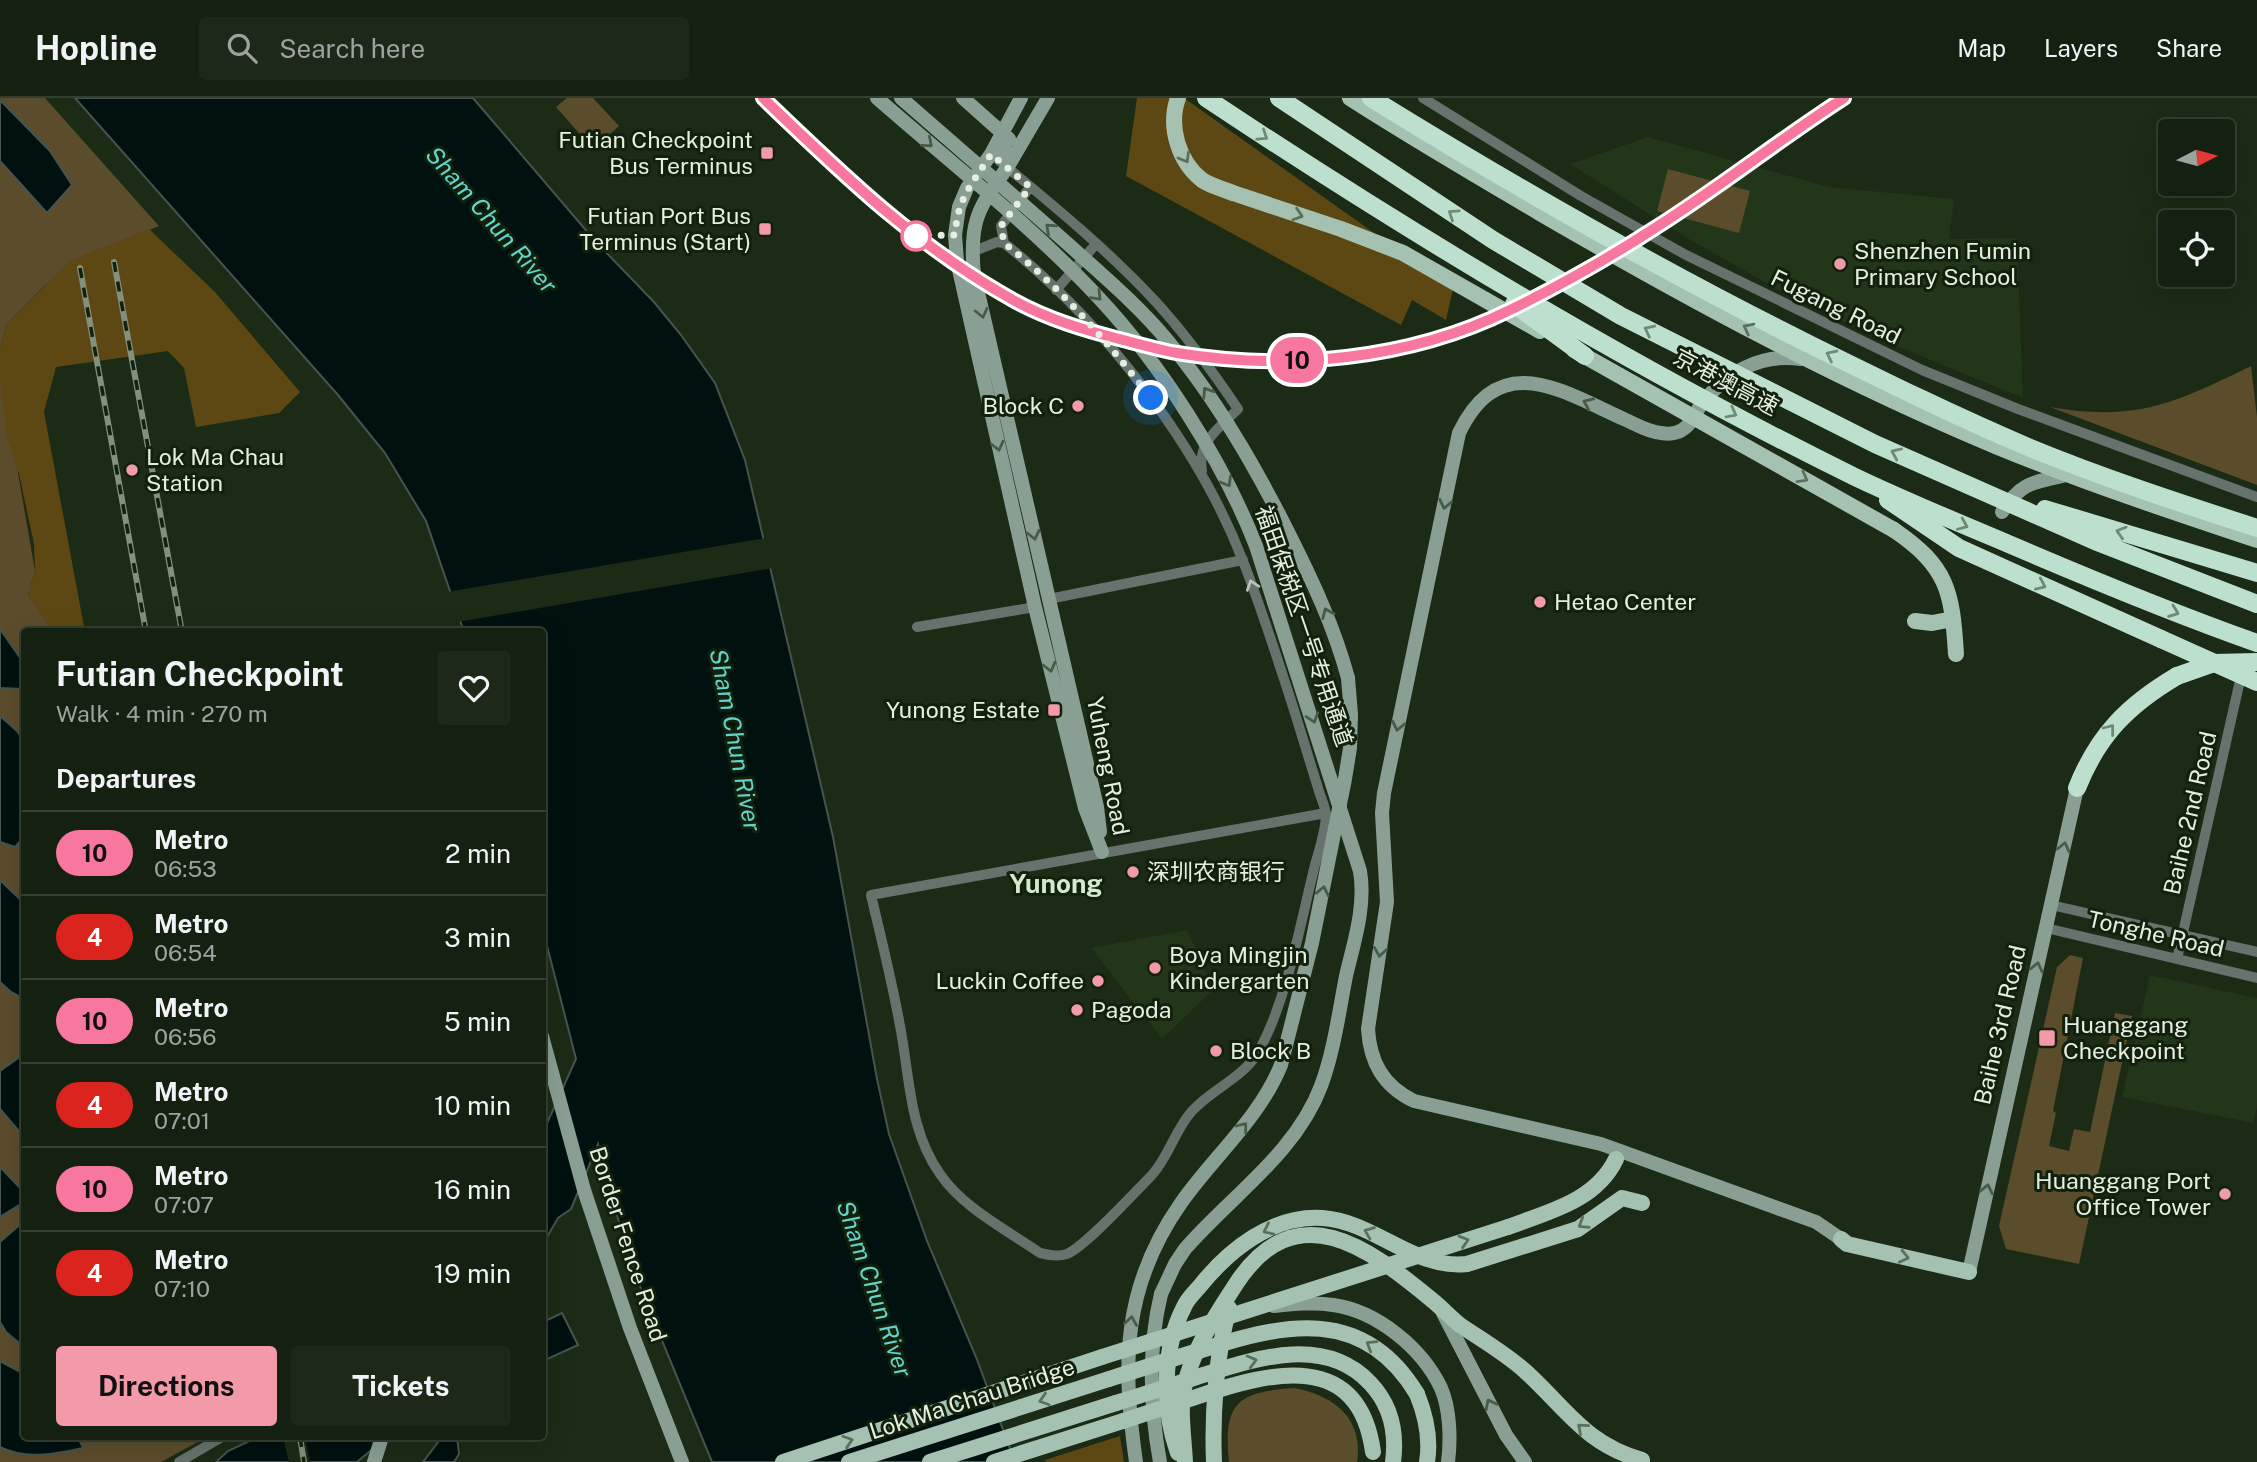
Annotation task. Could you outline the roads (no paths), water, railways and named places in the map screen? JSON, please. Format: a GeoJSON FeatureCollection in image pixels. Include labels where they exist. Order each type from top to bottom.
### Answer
{"type":"FeatureCollection","features":[{"type":"Feature","properties":{"kind":"highway","name":"京港澳高速"},"geometry":{"type":"LineString","coordinates":[[1206,98],[1432,244],[1580,331],[1856,477],[2084,577],[2257,643]]}},
{"type":"Feature","properties":{"kind":"highway","name":"京港澳高速"},"geometry":{"type":"LineString","coordinates":[[1279,98],[1493,240],[1621,316],[1809,413],[1958,481],[2095,541],[2257,604]]}},
{"type":"Feature","properties":{"kind":"highway"},"geometry":{"type":"LineString","coordinates":[[1371,98],[1669,272],[1919,398],[2079,467],[2257,528]]}},
{"type":"Feature","properties":{"kind":"highway"},"geometry":{"type":"LineString","coordinates":[[1432,244],[1585,356]]}},
{"type":"Feature","properties":{"kind":"highway"},"geometry":{"type":"LineString","coordinates":[[1856,477],[1959,548],[2249,679]]}},
{"type":"Feature","properties":{"kind":"highway"},"geometry":{"type":"LineString","coordinates":[[1958,481],[2257,573]]}},
{"type":"Feature","properties":{"kind":"highway"},"geometry":{"type":"LineString","coordinates":[[2077,789],[2090,759],[2115,723],[2148,694],[2177,676],[2214,663],[2257,662]]}},
{"type":"Feature","properties":{"kind":"main road"},"geometry":{"type":"LineString","coordinates":[[1178,98],[1174,124],[1176,139],[1187,163],[1204,181],[1403,253],[1894,530],[1915,545],[1934,563],[1946,586],[1953,619],[1956,654]]}},
{"type":"Feature","properties":{"kind":"main road"},"geometry":{"type":"LineString","coordinates":[[1350,98],[1424,145],[1619,259],[1808,360],[1982,440],[2067,475],[2257,540]]}},
{"type":"Feature","properties":{"kind":"main road"},"geometry":{"type":"LineString","coordinates":[[1915,621],[1932,623],[1953,619]]}},
{"type":"Feature","properties":{"kind":"main road","name":"Lok Ma Chau Bridge"},"geometry":{"type":"LineString","coordinates":[[783,1462],[1235,1313],[1508,1227],[1578,1200],[1607,1177],[1616,1159]]}},
{"type":"Feature","properties":{"kind":"main road"},"geometry":{"type":"LineString","coordinates":[[1182,1462],[1174,1437],[1167,1376],[1176,1329],[1184,1305],[1206,1278],[1239,1246],[1258,1234],[1290,1221],[1334,1219],[1373,1233],[1428,1260],[1452,1266],[1467,1264],[1578,1229],[1622,1198],[1642,1203]]}},
{"type":"Feature","properties":{"kind":"main road"},"geometry":{"type":"LineString","coordinates":[[1182,1462],[1183,1390],[1200,1339],[1245,1270],[1261,1253],[1280,1241],[1304,1236],[1326,1236],[1372,1255],[1460,1324],[1517,1363],[1596,1440],[1623,1455],[1642,1460]]}},
{"type":"Feature","properties":{"kind":"main road"},"geometry":{"type":"LineString","coordinates":[[1841,1239],[1847,1244],[1969,1272]]}},
{"type":"Feature","properties":{"kind":"main road"},"geometry":{"type":"LineString","coordinates":[[1214,1462],[1214,1432],[1224,1326],[1245,1270]]}},
{"type":"Feature","properties":{"kind":"main road","name":"Lok Ma Chau Bridge"},"geometry":{"type":"LineString","coordinates":[[849,1462],[1256,1333],[1304,1327],[1343,1332],[1376,1347],[1400,1368],[1417,1394],[1424,1411],[1428,1433],[1427,1462]]}},
{"type":"Feature","properties":{"kind":"main road","name":"Lok Ma Chau Bridge"},"geometry":{"type":"LineString","coordinates":[[930,1462],[1263,1358],[1300,1353],[1342,1363],[1354,1369],[1377,1391],[1391,1419],[1394,1462]]}},
{"type":"Feature","properties":{"kind":"main road"},"geometry":{"type":"LineString","coordinates":[[994,1462],[1250,1380],[1287,1374],[1303,1374],[1335,1386],[1352,1401],[1366,1422],[1372,1459]]}},
{"type":"Feature","properties":{"kind":"main road"},"geometry":{"type":"LineString","coordinates":[[1153,1390],[1165,1432],[1182,1462]]}},
{"type":"Feature","properties":{"kind":"street","name":"福田保税区一号专用通道"},"geometry":{"type":"LineString","coordinates":[[877,98],[1033,234],[1096,294],[1148,356],[1189,420],[1234,494],[1256,546],[1363,884],[1360,915],[1325,1072],[1315,1100],[1288,1142],[1185,1249],[1161,1294],[1155,1328],[1153,1390],[1160,1462]]}},
{"type":"Feature","properties":{"kind":"street","name":"福田保税区一号专用通道"},"geometry":{"type":"LineString","coordinates":[[901,98],[1121,291],[1166,339],[1198,380],[1247,454],[1315,586],[1339,646],[1348,678],[1351,714],[1347,768],[1320,906],[1278,1072],[1267,1094],[1181,1203],[1162,1235],[1138,1290],[1130,1323],[1127,1391],[1138,1462]]}},
{"type":"Feature","properties":{"kind":"street"},"geometry":{"type":"LineString","coordinates":[[963,98],[1018,147]]}},
{"type":"Feature","properties":{"kind":"street","name":"Yuheng Road"},"geometry":{"type":"LineString","coordinates":[[1021,98],[991,154],[967,188],[955,235],[1035,607],[1084,808],[1102,852]]}},
{"type":"Feature","properties":{"kind":"street","name":"Yuheng Road"},"geometry":{"type":"LineString","coordinates":[[1048,98],[1007,167],[983,201],[974,225],[972,252],[978,297],[1097,807],[1102,852]]}},
{"type":"Feature","properties":{"kind":"street","name":"Fugang Road"},"geometry":{"type":"LineString","coordinates":[[1423,98],[1491,142],[1686,254],[1922,370],[2157,462],[2257,497]]}},
{"type":"Feature","properties":{"kind":"street"},"geometry":{"type":"LineString","coordinates":[[1002,133],[1007,167]]}},
{"type":"Feature","properties":{"kind":"street"},"geometry":{"type":"LineString","coordinates":[[1477,162],[1485,159],[1490,152],[1491,142]]}},
{"type":"Feature","properties":{"kind":"street"},"geometry":{"type":"LineString","coordinates":[[991,154],[1142,287],[1172,321],[1238,409],[1203,445],[1200,459],[1203,478]]}},
{"type":"Feature","properties":{"kind":"street"},"geometry":{"type":"LineString","coordinates":[[1004,243],[1001,226],[1030,187]]}},
{"type":"Feature","properties":{"kind":"street"},"geometry":{"type":"LineString","coordinates":[[972,252],[997,242],[1004,243],[1056,290],[1138,382],[1163,415],[1203,478],[1243,560],[1326,813],[1300,928],[1278,1006],[1256,1055],[1243,1072],[1214,1091],[1190,1113],[1161,1165],[1152,1175],[1083,1242],[1068,1254],[1053,1256],[1040,1253],[960,1197],[940,1174],[920,1136],[911,1108],[902,1035],[872,895],[1326,813]]}},
{"type":"Feature","properties":{"kind":"street"},"geometry":{"type":"LineString","coordinates":[[1056,290],[1096,244]]}},
{"type":"Feature","properties":{"kind":"street"},"geometry":{"type":"LineString","coordinates":[[1808,360],[1782,356],[1742,368],[1712,390],[1684,430],[1674,433],[1650,431],[1560,390],[1526,382],[1492,391],[1478,402],[1467,417],[1459,433],[1384,793],[1382,813],[1387,902],[1368,1029],[1369,1048],[1376,1066],[1387,1083],[1414,1101],[1612,1147],[1816,1222],[1841,1239]]}},
{"type":"Feature","properties":{"kind":"street"},"geometry":{"type":"LineString","coordinates":[[2002,512],[2019,489],[2067,475]]}},
{"type":"Feature","properties":{"kind":"street"},"geometry":{"type":"LineString","coordinates":[[1049,599],[1243,560]]}},
{"type":"Feature","properties":{"kind":"street"},"geometry":{"type":"LineString","coordinates":[[917,627],[1035,607]]}},
{"type":"Feature","properties":{"kind":"street","name":"Baihe 2nd Road"},"geometry":{"type":"LineString","coordinates":[[2177,959],[2249,679]]}},
{"type":"Feature","properties":{"kind":"street","name":"Baihe 3rd Road"},"geometry":{"type":"LineString","coordinates":[[1969,1272],[2077,789]]}},
{"type":"Feature","properties":{"kind":"street","name":"Tonghe Road"},"geometry":{"type":"LineString","coordinates":[[2051,905],[2257,952]]}},
{"type":"Feature","properties":{"kind":"street","name":"Tonghe Road"},"geometry":{"type":"LineString","coordinates":[[2046,928],[2257,978]]}},
{"type":"Feature","properties":{"kind":"street","name":"Border Fence Road"},"geometry":{"type":"LineString","coordinates":[[546,1070],[555,1083],[584,1190],[630,1328],[682,1462]]}},
{"type":"Feature","properties":{"kind":"street"},"geometry":{"type":"LineString","coordinates":[[1235,1313],[1316,1303],[1355,1310],[1374,1319],[1411,1348],[1441,1389],[1449,1424],[1448,1462]]}},
{"type":"Feature","properties":{"kind":"street"},"geometry":{"type":"LineString","coordinates":[[1437,1304],[1506,1435],[1525,1462]]}},
{"type":"Feature","properties":{"kind":"street"},"geometry":{"type":"LineString","coordinates":[[179,1462],[217,1440]]}},
{"type":"Feature","properties":{"kind":"street"},"geometry":{"type":"LineString","coordinates":[[373,1462],[381,1440]]}},
{"type":"Feature","properties":{"kind":"water","name":"Sham Chun River"},"geometry":{"type":"Polygon","coordinates":[[[75,98],[473,98],[596,242],[654,302],[715,383],[745,460],[833,837],[889,1134],[927,1241],[976,1357],[1015,1462],[712,1462],[642,1292],[611,1197],[598,1144],[571,1209],[558,1218],[546,1239],[546,1125],[576,1059],[546,942],[546,628],[463,628],[426,521],[385,453],[338,395],[75,98]]]}},
{"type":"Feature","properties":{"kind":"water"},"geometry":{"type":"Polygon","coordinates":[[[0,100],[50,151],[72,185],[47,213],[0,161],[0,100]]]}},
{"type":"Feature","properties":{"kind":"water"},"geometry":{"type":"Polygon","coordinates":[[[0,629],[21,659],[21,689],[0,688],[0,629]]]}},
{"type":"Feature","properties":{"kind":"water"},"geometry":{"type":"Polygon","coordinates":[[[0,716],[21,737],[21,840],[15,847],[0,842],[0,716]]]}},
{"type":"Feature","properties":{"kind":"water"},"geometry":{"type":"Polygon","coordinates":[[[0,880],[21,900],[21,997],[0,982],[0,880]]]}},
{"type":"Feature","properties":{"kind":"water"},"geometry":{"type":"Polygon","coordinates":[[[21,1056],[21,1134],[0,1109],[0,1071],[21,1056]]]}},
{"type":"Feature","properties":{"kind":"water"},"geometry":{"type":"Polygon","coordinates":[[[0,1167],[21,1189],[21,1204],[0,1217],[0,1167]]]}},
{"type":"Feature","properties":{"kind":"water"},"geometry":{"type":"Polygon","coordinates":[[[21,1224],[21,1344],[6,1332],[0,1322],[0,1242],[21,1224]]]}},
{"type":"Feature","properties":{"kind":"water"},"geometry":{"type":"Polygon","coordinates":[[[562,1313],[578,1345],[546,1360],[546,1321],[562,1313]]]}},
{"type":"Feature","properties":{"kind":"water"},"geometry":{"type":"Polygon","coordinates":[[[0,1361],[21,1372],[21,1440],[79,1440],[83,1448],[30,1455],[0,1447],[0,1361]]]}},
{"type":"Feature","properties":{"kind":"water"},"geometry":{"type":"Polygon","coordinates":[[[252,1440],[383,1440],[357,1462],[216,1462],[228,1451],[252,1440]]]}},
{"type":"Feature","properties":{"kind":"water"},"geometry":{"type":"Polygon","coordinates":[[[440,1440],[457,1440],[459,1454],[454,1462],[423,1462],[440,1440]]]}},
{"type":"Feature","properties":{"kind":"railway"},"geometry":{"type":"LineString","coordinates":[[114,262],[181,628]]}},
{"type":"Feature","properties":{"kind":"railway"},"geometry":{"type":"LineString","coordinates":[[80,268],[145,628]]}},
{"type":"Feature","properties":{"kind":"railway"},"geometry":{"type":"LineString","coordinates":[[300,1440],[304,1462]]}},
{"type":"Feature","properties":{"kind":"metro line","name":"10"},"geometry":{"type":"LineString","coordinates":[[763,98],[854,186],[903,227],[971,275],[1016,302],[1074,328],[1175,353],[1233,360],[1286,360],[1351,356],[1422,343],[1462,331],[1508,311],[1656,228],[1844,98]]}},
{"type":"Feature","properties":{"kind":"place","name":"Futian Checkpoint Bus Terminus"},"geometry":{"type":"Point","coordinates":[767,153]}},
{"type":"Feature","properties":{"kind":"place","name":"Futian Port Bus Terminus (Start)"},"geometry":{"type":"Point","coordinates":[765,229]}},
{"type":"Feature","properties":{"kind":"place","name":"Shenzhen Fumin Primary School"},"geometry":{"type":"Point","coordinates":[1840,264]}},
{"type":"Feature","properties":{"kind":"place","name":"Block C"},"geometry":{"type":"Point","coordinates":[1078,406]}},
{"type":"Feature","properties":{"kind":"place","name":"Lok Ma Chau Station"},"geometry":{"type":"Point","coordinates":[132,470]}},
{"type":"Feature","properties":{"kind":"place","name":"Hetao Center"},"geometry":{"type":"Point","coordinates":[1540,602]}},
{"type":"Feature","properties":{"kind":"place","name":"Yunong Estate"},"geometry":{"type":"Point","coordinates":[1054,710]}},
{"type":"Feature","properties":{"kind":"place","name":"深圳农商银行"},"geometry":{"type":"Point","coordinates":[1133,872]}},
{"type":"Feature","properties":{"kind":"place","name":"Boya Mingjin Kindergarten"},"geometry":{"type":"Point","coordinates":[1155,968]}},
{"type":"Feature","properties":{"kind":"place","name":"Luckin Coffee"},"geometry":{"type":"Point","coordinates":[1098,981]}},
{"type":"Feature","properties":{"kind":"place","name":"Pagoda"},"geometry":{"type":"Point","coordinates":[1077,1010]}},
{"type":"Feature","properties":{"kind":"place","name":"Huanggang Checkpoint"},"geometry":{"type":"Point","coordinates":[2047,1038]}},
{"type":"Feature","properties":{"kind":"place","name":"Block B"},"geometry":{"type":"Point","coordinates":[1216,1051]}},
{"type":"Feature","properties":{"kind":"place","name":"Huanggang Port Office Tower"},"geometry":{"type":"Point","coordinates":[2225,1194]}},
{"type":"Feature","properties":{"kind":"district","name":"Yunong"},"geometry":{"type":"Point","coordinates":[1056,884]}}]}
